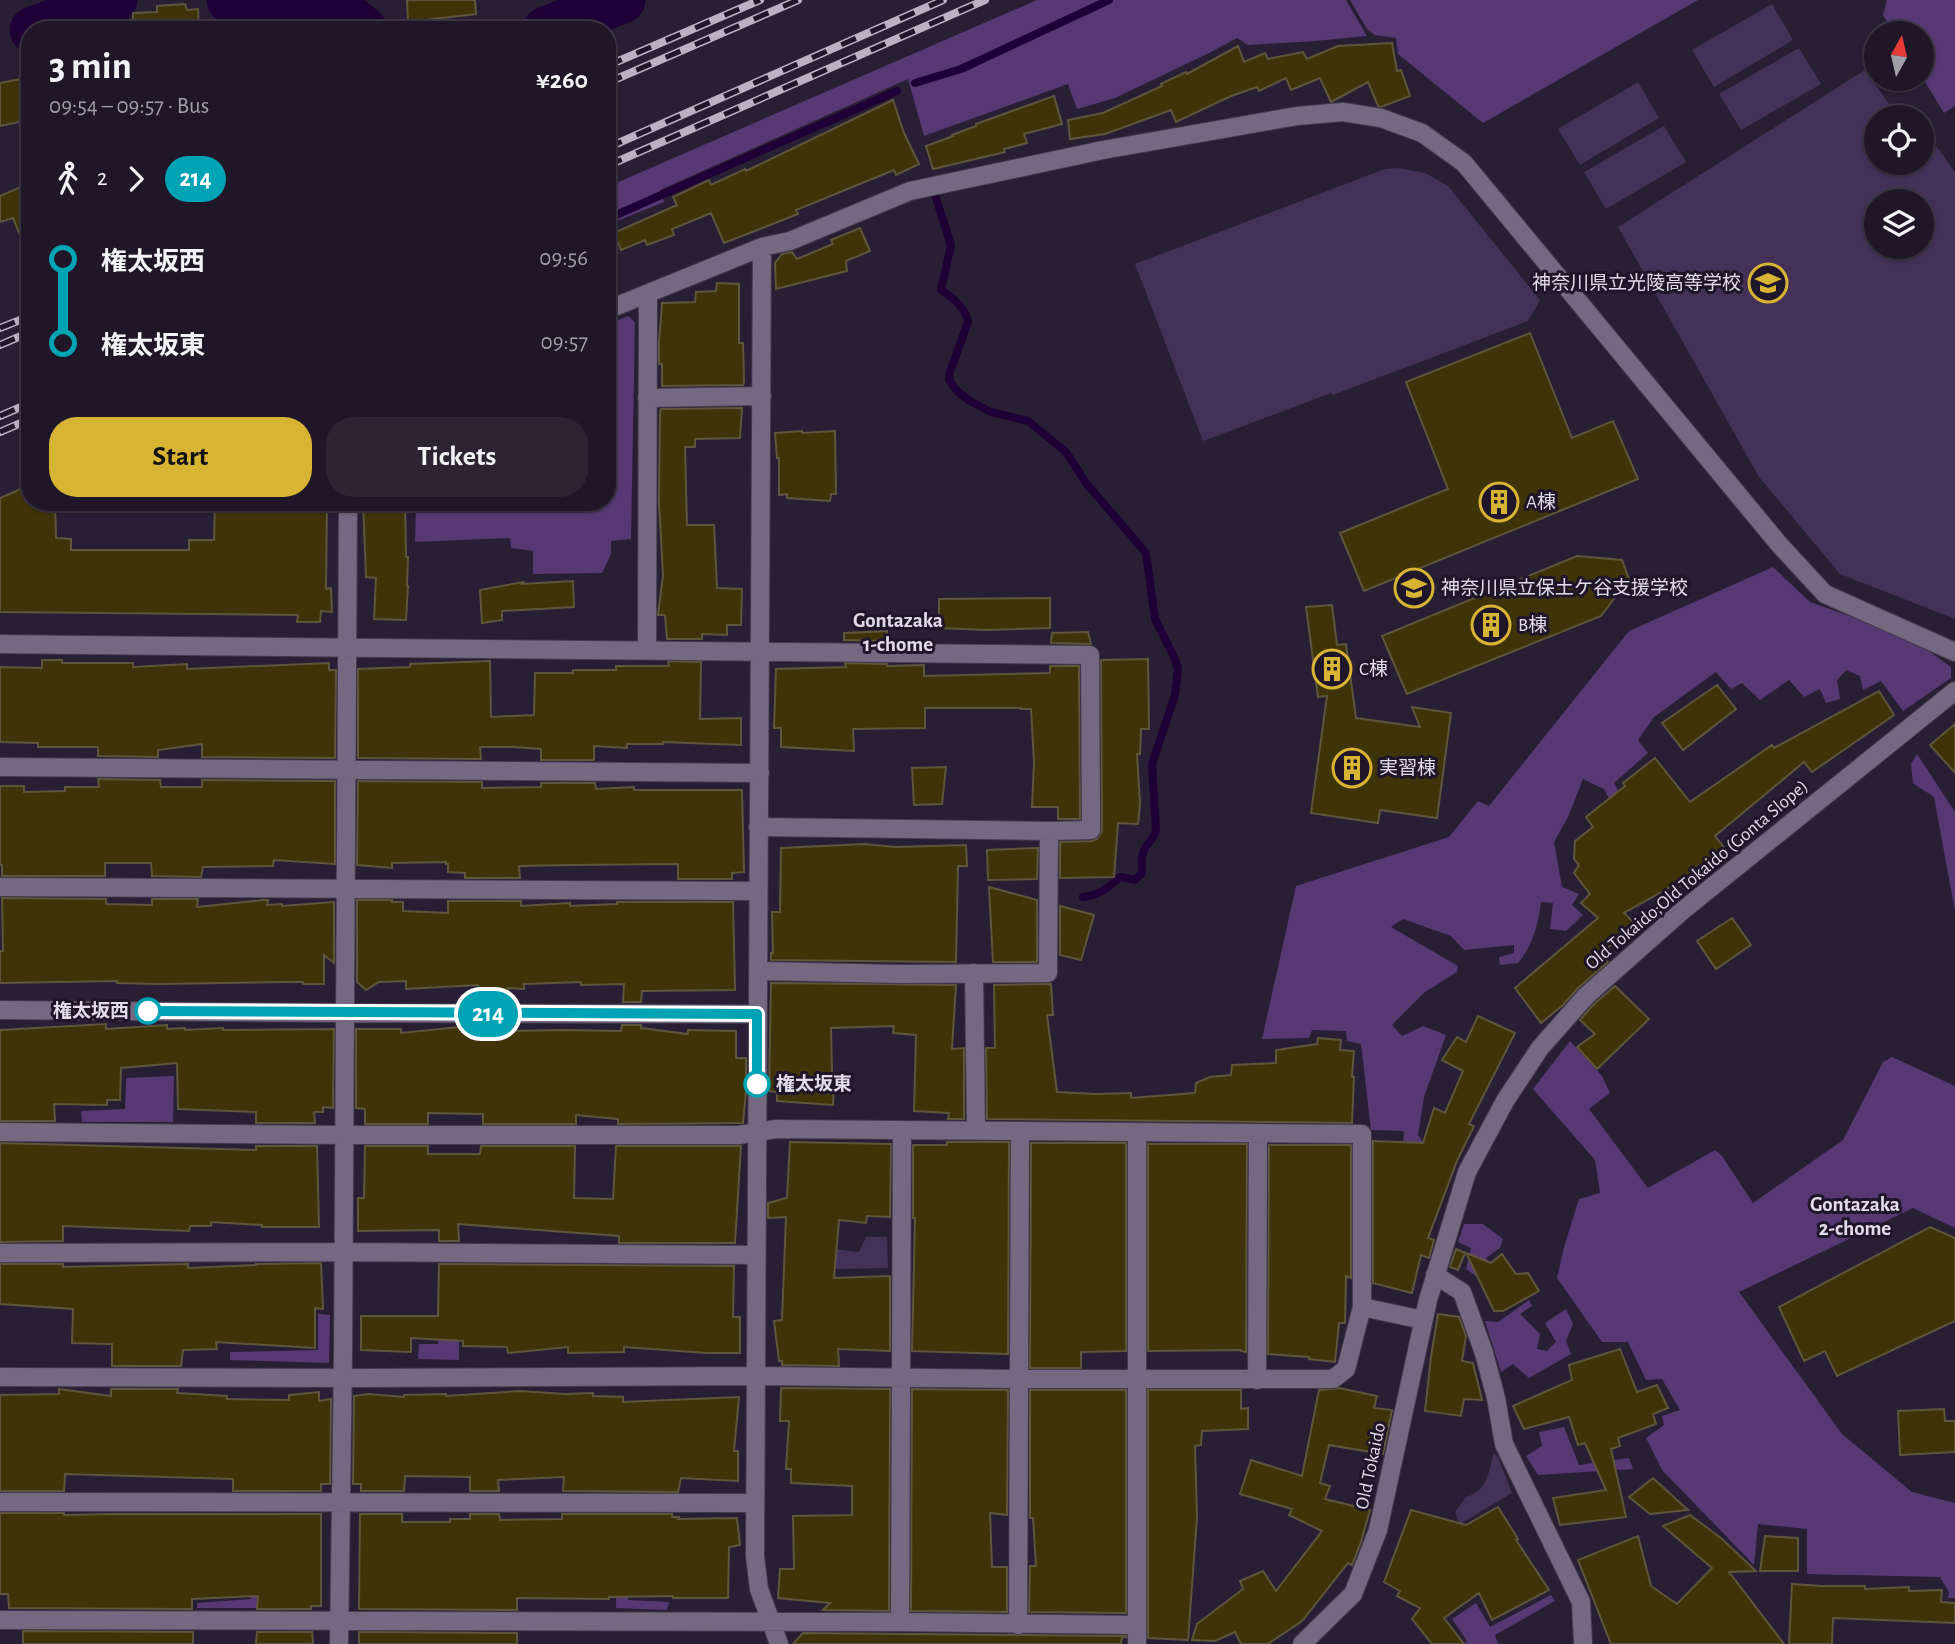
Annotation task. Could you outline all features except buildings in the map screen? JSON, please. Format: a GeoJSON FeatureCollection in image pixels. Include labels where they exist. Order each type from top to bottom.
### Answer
{"type":"FeatureCollection","features":[{"type":"Feature","properties":{"kind":"street"},"geometry":{"type":"LineString","coordinates":[[616,306],[762,247],[790,241],[909,191],[1102,150],[1297,116],[1343,112],[1381,118],[1422,133],[1464,163],[1777,543],[1825,594],[1955,652]]}},
{"type":"Feature","properties":{"kind":"street"},"geometry":{"type":"LineString","coordinates":[[762,247],[755,1556],[759,1589],[779,1644]]}},
{"type":"Feature","properties":{"kind":"street"},"geometry":{"type":"LineString","coordinates":[[647,649],[648,294]]}},
{"type":"Feature","properties":{"kind":"street"},"geometry":{"type":"LineString","coordinates":[[647,398],[762,396]]}},
{"type":"Feature","properties":{"kind":"street"},"geometry":{"type":"LineString","coordinates":[[339,1644],[348,511]]}},
{"type":"Feature","properties":{"kind":"street"},"geometry":{"type":"LineString","coordinates":[[0,644],[761,649],[1090,655],[1091,830],[758,827]]}},
{"type":"Feature","properties":{"kind":"street","name":"Old Tokaido;Old Tokaido (Gonta Slope)"},"geometry":{"type":"LineString","coordinates":[[1435,1275],[1467,1172],[1499,1113],[1540,1048],[1586,996],[1682,911],[1955,691]]}},
{"type":"Feature","properties":{"kind":"street"},"geometry":{"type":"LineString","coordinates":[[0,767],[760,773]]}},
{"type":"Feature","properties":{"kind":"street"},"geometry":{"type":"LineString","coordinates":[[758,971],[1048,973],[1049,831]]}},
{"type":"Feature","properties":{"kind":"street"},"geometry":{"type":"LineString","coordinates":[[0,887],[757,891]]}},
{"type":"Feature","properties":{"kind":"street"},"geometry":{"type":"LineString","coordinates":[[974,974],[976,1130]]}},
{"type":"Feature","properties":{"kind":"street"},"geometry":{"type":"LineString","coordinates":[[0,1010],[757,1014]]}},
{"type":"Feature","properties":{"kind":"street"},"geometry":{"type":"LineString","coordinates":[[0,1132],[739,1135],[776,1129],[1362,1134],[1362,1307],[1346,1368],[1334,1379],[901,1379],[755,1376],[0,1377]]}},
{"type":"Feature","properties":{"kind":"street"},"geometry":{"type":"LineString","coordinates":[[900,1622],[902,1130]]}},
{"type":"Feature","properties":{"kind":"street"},"geometry":{"type":"LineString","coordinates":[[1018,1625],[1020,1131]]}},
{"type":"Feature","properties":{"kind":"street"},"geometry":{"type":"LineString","coordinates":[[1137,1132],[1137,1644]]}},
{"type":"Feature","properties":{"kind":"street"},"geometry":{"type":"LineString","coordinates":[[1257,1380],[1258,1133]]}},
{"type":"Feature","properties":{"kind":"street"},"geometry":{"type":"LineString","coordinates":[[0,1253],[757,1255]]}},
{"type":"Feature","properties":{"kind":"street"},"geometry":{"type":"LineString","coordinates":[[1435,1275],[1462,1292],[1484,1353],[1504,1444],[1581,1602],[1583,1644]]}},
{"type":"Feature","properties":{"kind":"street","name":"Old Tokaido"},"geometry":{"type":"LineString","coordinates":[[1303,1644],[1353,1594],[1378,1530],[1435,1275]]}},
{"type":"Feature","properties":{"kind":"street"},"geometry":{"type":"LineString","coordinates":[[1362,1307],[1423,1320]]}},
{"type":"Feature","properties":{"kind":"street"},"geometry":{"type":"LineString","coordinates":[[0,1502],[755,1503]]}},
{"type":"Feature","properties":{"kind":"street"},"geometry":{"type":"LineString","coordinates":[[0,1620],[1137,1625]]}},
{"type":"Feature","properties":{"kind":"shaded area"},"geometry":{"type":"Polygon","coordinates":[[[1037,0],[1346,0],[1367,36],[1248,45],[1237,38],[1115,98],[1077,109],[1068,84],[924,136],[908,79],[660,190],[664,202],[616,221],[616,183],[1037,0]]]}},
{"type":"Feature","properties":{"kind":"shaded area"},"geometry":{"type":"Polygon","coordinates":[[[1350,0],[1698,0],[1483,123],[1398,54],[1396,38],[1375,35],[1367,29],[1350,0]]]}},
{"type":"Feature","properties":{"kind":"shaded area"},"geometry":{"type":"Polygon","coordinates":[[[1887,0],[1955,0],[1955,106],[1944,113],[1931,91],[1934,91],[1934,21],[1887,21],[1883,15],[1887,0]]]}},
{"type":"Feature","properties":{"kind":"shaded area"},"geometry":{"type":"Polygon","coordinates":[[[1772,4],[1793,40],[1714,87],[1692,50],[1772,4]]]}},
{"type":"Feature","properties":{"kind":"shaded area"},"geometry":{"type":"Polygon","coordinates":[[[1799,48],[1821,84],[1741,130],[1719,94],[1799,48]]]}},
{"type":"Feature","properties":{"kind":"shaded area"},"geometry":{"type":"Polygon","coordinates":[[[1864,71],[1864,91],[1880,91],[1890,105],[1864,105],[1864,175],[1934,175],[1934,149],[1937,147],[1955,172],[1955,619],[1840,574],[1759,477],[1618,227],[1864,71]]]}},
{"type":"Feature","properties":{"kind":"shaded area"},"geometry":{"type":"Polygon","coordinates":[[[1638,82],[1659,118],[1580,165],[1558,129],[1638,82]]]}},
{"type":"Feature","properties":{"kind":"shaded area"},"geometry":{"type":"Polygon","coordinates":[[[1664,126],[1686,162],[1606,209],[1584,172],[1664,126]]]}},
{"type":"Feature","properties":{"kind":"shaded area"},"geometry":{"type":"Polygon","coordinates":[[[1399,168],[1425,173],[1448,186],[1540,300],[1528,321],[1203,441],[1135,264],[1385,169],[1399,168]]]}},
{"type":"Feature","properties":{"kind":"shaded area"},"geometry":{"type":"Polygon","coordinates":[[[628,316],[635,322],[631,539],[611,541],[611,554],[602,573],[533,574],[533,551],[511,548],[510,538],[415,542],[416,511],[616,511],[616,321],[628,316]]]}},
{"type":"Feature","properties":{"kind":"shaded area"},"geometry":{"type":"Polygon","coordinates":[[[1773,567],[1810,602],[1911,638],[1951,667],[1951,678],[1903,711],[1881,681],[1863,690],[1860,676],[1846,670],[1837,680],[1840,699],[1826,703],[1820,689],[1804,697],[1789,680],[1760,700],[1742,683],[1731,689],[1716,672],[1654,717],[1638,740],[1648,753],[1614,783],[1632,813],[1622,822],[1604,789],[1583,779],[1568,817],[1554,842],[1562,887],[1579,894],[1572,905],[1583,915],[1566,931],[1550,929],[1553,903],[1541,902],[1528,949],[1518,963],[1500,965],[1499,957],[1514,953],[1514,945],[1464,950],[1451,936],[1403,919],[1391,927],[1458,966],[1457,972],[1425,992],[1392,1025],[1402,1036],[1423,1026],[1446,1035],[1424,1097],[1418,1135],[1423,1142],[1410,1167],[1402,1163],[1404,1131],[1371,1130],[1361,1044],[1347,1041],[1346,1031],[1312,1030],[1309,1038],[1262,1039],[1296,886],[1449,837],[1478,801],[1489,806],[1629,631],[1773,567]]]}},
{"type":"Feature","properties":{"kind":"shaded area"},"geometry":{"type":"Polygon","coordinates":[[[1917,754],[1955,812],[1955,911],[1934,797],[1913,783],[1911,764],[1917,754]]]}},
{"type":"Feature","properties":{"kind":"shaded area"},"geometry":{"type":"Polygon","coordinates":[[[1570,1041],[1602,1076],[1610,1093],[1589,1109],[1648,1188],[1715,1150],[1722,1156],[1753,1203],[1843,1140],[1883,1062],[1892,1057],[1955,1086],[1955,1228],[1913,1208],[1739,1292],[1842,1434],[1912,1492],[1955,1503],[1955,1598],[1948,1598],[1949,1592],[1940,1577],[1807,1574],[1807,1529],[1758,1524],[1754,1565],[1662,1470],[1646,1438],[1664,1425],[1662,1416],[1680,1410],[1662,1379],[1646,1380],[1628,1342],[1602,1342],[1557,1278],[1579,1199],[1600,1193],[1595,1160],[1533,1089],[1570,1041]]]}},
{"type":"Feature","properties":{"kind":"shaded area"},"geometry":{"type":"Polygon","coordinates":[[[174,1076],[173,1122],[82,1122],[81,1111],[125,1109],[126,1078],[174,1076]]]}},
{"type":"Feature","properties":{"kind":"shaded area"},"geometry":{"type":"Polygon","coordinates":[[[1464,1224],[1483,1224],[1503,1239],[1500,1248],[1486,1258],[1491,1268],[1479,1278],[1466,1269],[1471,1248],[1458,1242],[1464,1224]]]}},
{"type":"Feature","properties":{"kind":"shaded area"},"geometry":{"type":"Polygon","coordinates":[[[866,1237],[887,1237],[888,1268],[833,1269],[833,1249],[859,1252],[866,1237]]]}},
{"type":"Feature","properties":{"kind":"shaded area"},"geometry":{"type":"Polygon","coordinates":[[[1529,1300],[1532,1306],[1520,1314],[1540,1334],[1537,1349],[1547,1351],[1556,1342],[1545,1323],[1566,1309],[1573,1324],[1566,1341],[1571,1354],[1529,1378],[1513,1364],[1501,1372],[1485,1321],[1498,1322],[1529,1300]]]}},
{"type":"Feature","properties":{"kind":"shaded area"},"geometry":{"type":"Polygon","coordinates":[[[318,1314],[330,1315],[329,1363],[230,1360],[230,1352],[318,1350],[318,1314]]]}},
{"type":"Feature","properties":{"kind":"shaded area"},"geometry":{"type":"Polygon","coordinates":[[[459,1315],[459,1360],[418,1359],[419,1344],[438,1344],[439,1316],[459,1315]]]}},
{"type":"Feature","properties":{"kind":"shaded area"},"geometry":{"type":"Polygon","coordinates":[[[1564,1427],[1579,1465],[1629,1458],[1633,1469],[1538,1475],[1526,1456],[1542,1446],[1539,1432],[1564,1427]]]}},
{"type":"Feature","properties":{"kind":"shaded area"},"geometry":{"type":"Polygon","coordinates":[[[1495,1454],[1512,1493],[1460,1524],[1455,1512],[1466,1497],[1482,1486],[1495,1454]]]}},
{"type":"Feature","properties":{"kind":"shaded area"},"geometry":{"type":"Polygon","coordinates":[[[617,1557],[628,1561],[628,1600],[669,1602],[667,1610],[616,1608],[617,1557]]]}},
{"type":"Feature","properties":{"kind":"shaded area"},"geometry":{"type":"Polygon","coordinates":[[[254,1561],[261,1608],[197,1608],[197,1603],[251,1599],[254,1561]]]}},
{"type":"Feature","properties":{"kind":"shaded area"},"geometry":{"type":"Polygon","coordinates":[[[1551,1595],[1555,1601],[1495,1635],[1498,1644],[1463,1644],[1467,1641],[1452,1619],[1476,1603],[1490,1627],[1551,1595]]]}},
{"type":"Feature","properties":{"kind":"waterway"},"geometry":{"type":"LineString","coordinates":[[57,21],[114,0]]}},
{"type":"Feature","properties":{"kind":"waterway"},"geometry":{"type":"LineString","coordinates":[[230,0],[310,7],[347,16],[353,21]]}},
{"type":"Feature","properties":{"kind":"waterway"},"geometry":{"type":"LineString","coordinates":[[569,21],[622,0]]}},
{"type":"Feature","properties":{"kind":"waterway"},"geometry":{"type":"LineString","coordinates":[[915,83],[961,69],[1109,0]]}},
{"type":"Feature","properties":{"kind":"waterway"},"geometry":{"type":"LineString","coordinates":[[616,215],[897,91]]}},
{"type":"Feature","properties":{"kind":"waterway"},"geometry":{"type":"LineString","coordinates":[[935,195],[951,245],[941,290],[961,308],[968,322],[949,380],[957,391],[970,401],[991,412],[1028,421],[1066,452],[1086,483],[1146,553],[1155,619],[1178,668],[1175,695],[1152,764],[1156,830],[1143,853],[1142,873],[1135,880],[1120,877],[1094,895],[1083,897]]}},
{"type":"Feature","properties":{"kind":"railway"},"geometry":{"type":"LineString","coordinates":[[616,62],[760,0]]}},
{"type":"Feature","properties":{"kind":"railway"},"geometry":{"type":"LineString","coordinates":[[616,79],[798,0]]}},
{"type":"Feature","properties":{"kind":"railway"},"geometry":{"type":"LineString","coordinates":[[616,144],[943,0]]}},
{"type":"Feature","properties":{"kind":"railway"},"geometry":{"type":"LineString","coordinates":[[616,162],[985,0]]}},
{"type":"Feature","properties":{"kind":"railway"},"geometry":{"type":"LineString","coordinates":[[0,328],[21,320]]}},
{"type":"Feature","properties":{"kind":"railway"},"geometry":{"type":"LineString","coordinates":[[0,345],[21,336]]}},
{"type":"Feature","properties":{"kind":"railway"},"geometry":{"type":"LineString","coordinates":[[0,416],[21,407]]}},
{"type":"Feature","properties":{"kind":"railway"},"geometry":{"type":"LineString","coordinates":[[0,432],[21,423]]}},
{"type":"Feature","properties":{"kind":"bus line","name":"214"},"geometry":{"type":"LineString","coordinates":[[148,1011],[757,1014],[757,1084]]}},
{"type":"Feature","properties":{"kind":"place","name":"神奈川県立光陵高等学校"},"geometry":{"type":"Point","coordinates":[1768,283]}},
{"type":"Feature","properties":{"kind":"place","name":"A棟"},"geometry":{"type":"Point","coordinates":[1499,502]}},
{"type":"Feature","properties":{"kind":"place","name":"神奈川県立保土ケ谷支援学校"},"geometry":{"type":"Point","coordinates":[1414,588]}},
{"type":"Feature","properties":{"kind":"place","name":"B棟"},"geometry":{"type":"Point","coordinates":[1491,625]}},
{"type":"Feature","properties":{"kind":"place","name":"C棟"},"geometry":{"type":"Point","coordinates":[1332,669]}},
{"type":"Feature","properties":{"kind":"place","name":"実習棟"},"geometry":{"type":"Point","coordinates":[1352,768]}},
{"type":"Feature","properties":{"kind":"place","name":"権太坂西"},"geometry":{"type":"Point","coordinates":[148,1011]}},
{"type":"Feature","properties":{"kind":"place","name":"権太坂東"},"geometry":{"type":"Point","coordinates":[757,1084]}},
{"type":"Feature","properties":{"kind":"district","name":"Gontazaka 1-chome"},"geometry":{"type":"Point","coordinates":[898,632]}},
{"type":"Feature","properties":{"kind":"district","name":"Gontazaka 2-chome"},"geometry":{"type":"Point","coordinates":[1855,1216]}}]}
